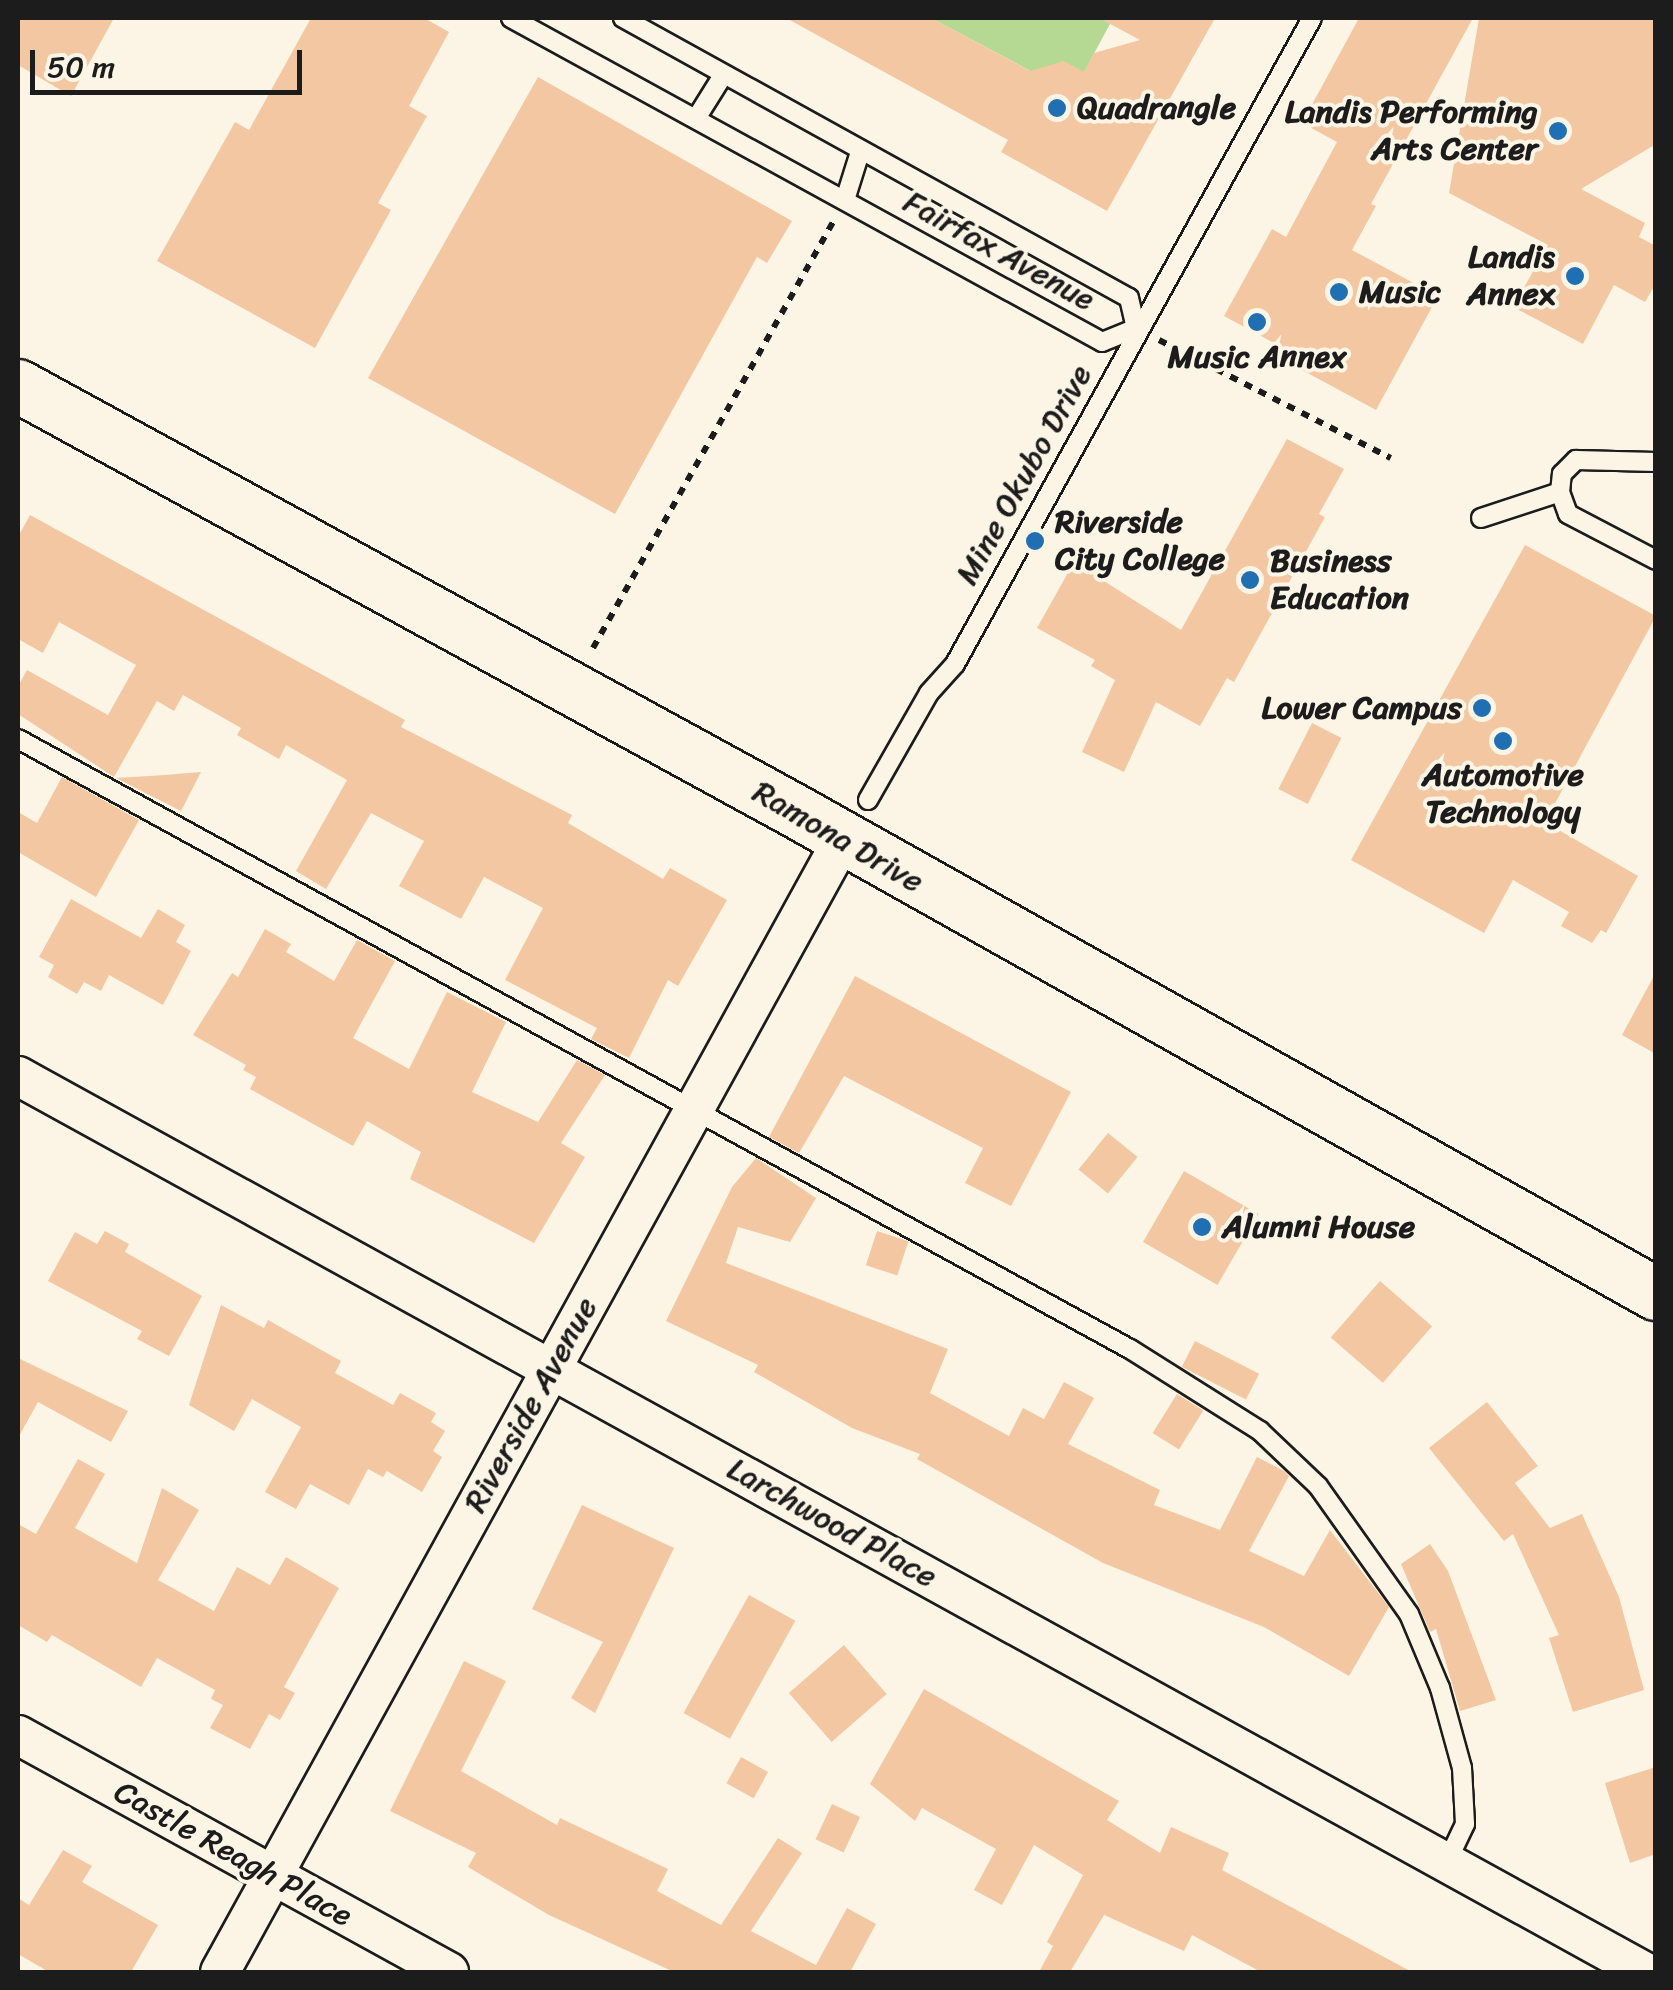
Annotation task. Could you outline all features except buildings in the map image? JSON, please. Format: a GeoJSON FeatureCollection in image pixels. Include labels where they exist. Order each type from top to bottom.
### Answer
{"type":"FeatureCollection","features":[{"type":"Feature","properties":{"kind":"street","name":"Ramona Drive"},"geometry":{"type":"LineString","coordinates":[[18,386],[855,819],[1656,1294]]}},
{"type":"Feature","properties":{"kind":"street","name":"Riverside Avenue"},"geometry":{"type":"LineString","coordinates":[[220,1972],[855,819]]}},
{"type":"Feature","properties":{"kind":"street","name":"Larchwood Place"},"geometry":{"type":"LineString","coordinates":[[18,1076],[1645,1972]]}},
{"type":"Feature","properties":{"kind":"street","name":"Castle Reagh Place"},"geometry":{"type":"LineString","coordinates":[[18,1735],[449,1972]]}},
{"type":"Feature","properties":{"kind":"lane","name":"Fairfax Avenue"},"geometry":{"type":"LineString","coordinates":[[512,18],[533,22],[697,118],[1102,342],[1136,328],[1129,298],[722,77],[623,18]]}},
{"type":"Feature","properties":{"kind":"lane","name":"Mine Okubo Drive"},"geometry":{"type":"LineString","coordinates":[[855,819],[922,706],[955,664],[1136,328],[1312,18]]}},
{"type":"Feature","properties":{"kind":"lane"},"geometry":{"type":"LineString","coordinates":[[697,118],[722,77]]}},
{"type":"Feature","properties":{"kind":"lane"},"geometry":{"type":"LineString","coordinates":[[845,200],[860,152]]}},
{"type":"Feature","properties":{"kind":"lane"},"geometry":{"type":"LineString","coordinates":[[1656,462],[1576,460],[1562,474],[1560,492],[1568,514],[1656,560]]}},
{"type":"Feature","properties":{"kind":"lane"},"geometry":{"type":"LineString","coordinates":[[1481,518],[1560,492]]}},
{"type":"Feature","properties":{"kind":"lane"},"geometry":{"type":"LineString","coordinates":[[18,739],[1130,1348],[1260,1431],[1318,1486],[1409,1614],[1440,1688],[1462,1768],[1465,1824],[1446,1864]]}},
{"type":"Feature","properties":{"kind":"path"},"geometry":{"type":"LineString","coordinates":[[593,648],[845,200]]}},
{"type":"Feature","properties":{"kind":"path"},"geometry":{"type":"LineString","coordinates":[[1136,328],[1392,458]]}},
{"type":"Feature","properties":{"kind":"green space"},"geometry":{"type":"Polygon","coordinates":[[[931,18],[1102,18],[1110,24],[1084,72],[1038,75],[931,18]]]}},
{"type":"Feature","properties":{"kind":"place","name":"Quadrangle"},"geometry":{"type":"Point","coordinates":[1057,108]}},
{"type":"Feature","properties":{"kind":"place","name":"Landis Performing Arts Center"},"geometry":{"type":"Point","coordinates":[1558,131]}},
{"type":"Feature","properties":{"kind":"place","name":"Landis Annex"},"geometry":{"type":"Point","coordinates":[1575,276]}},
{"type":"Feature","properties":{"kind":"place","name":"Music"},"geometry":{"type":"Point","coordinates":[1339,292]}},
{"type":"Feature","properties":{"kind":"place","name":"Music Annex"},"geometry":{"type":"Point","coordinates":[1257,322]}},
{"type":"Feature","properties":{"kind":"place","name":"Riverside City College"},"geometry":{"type":"Point","coordinates":[1035,541]}},
{"type":"Feature","properties":{"kind":"place","name":"Business Education"},"geometry":{"type":"Point","coordinates":[1250,580]}},
{"type":"Feature","properties":{"kind":"place","name":"Lower Campus"},"geometry":{"type":"Point","coordinates":[1482,708]}},
{"type":"Feature","properties":{"kind":"place","name":"Automotive Technology"},"geometry":{"type":"Point","coordinates":[1503,741]}},
{"type":"Feature","properties":{"kind":"place","name":"Alumni House"},"geometry":{"type":"Point","coordinates":[1202,1227]}}]}
